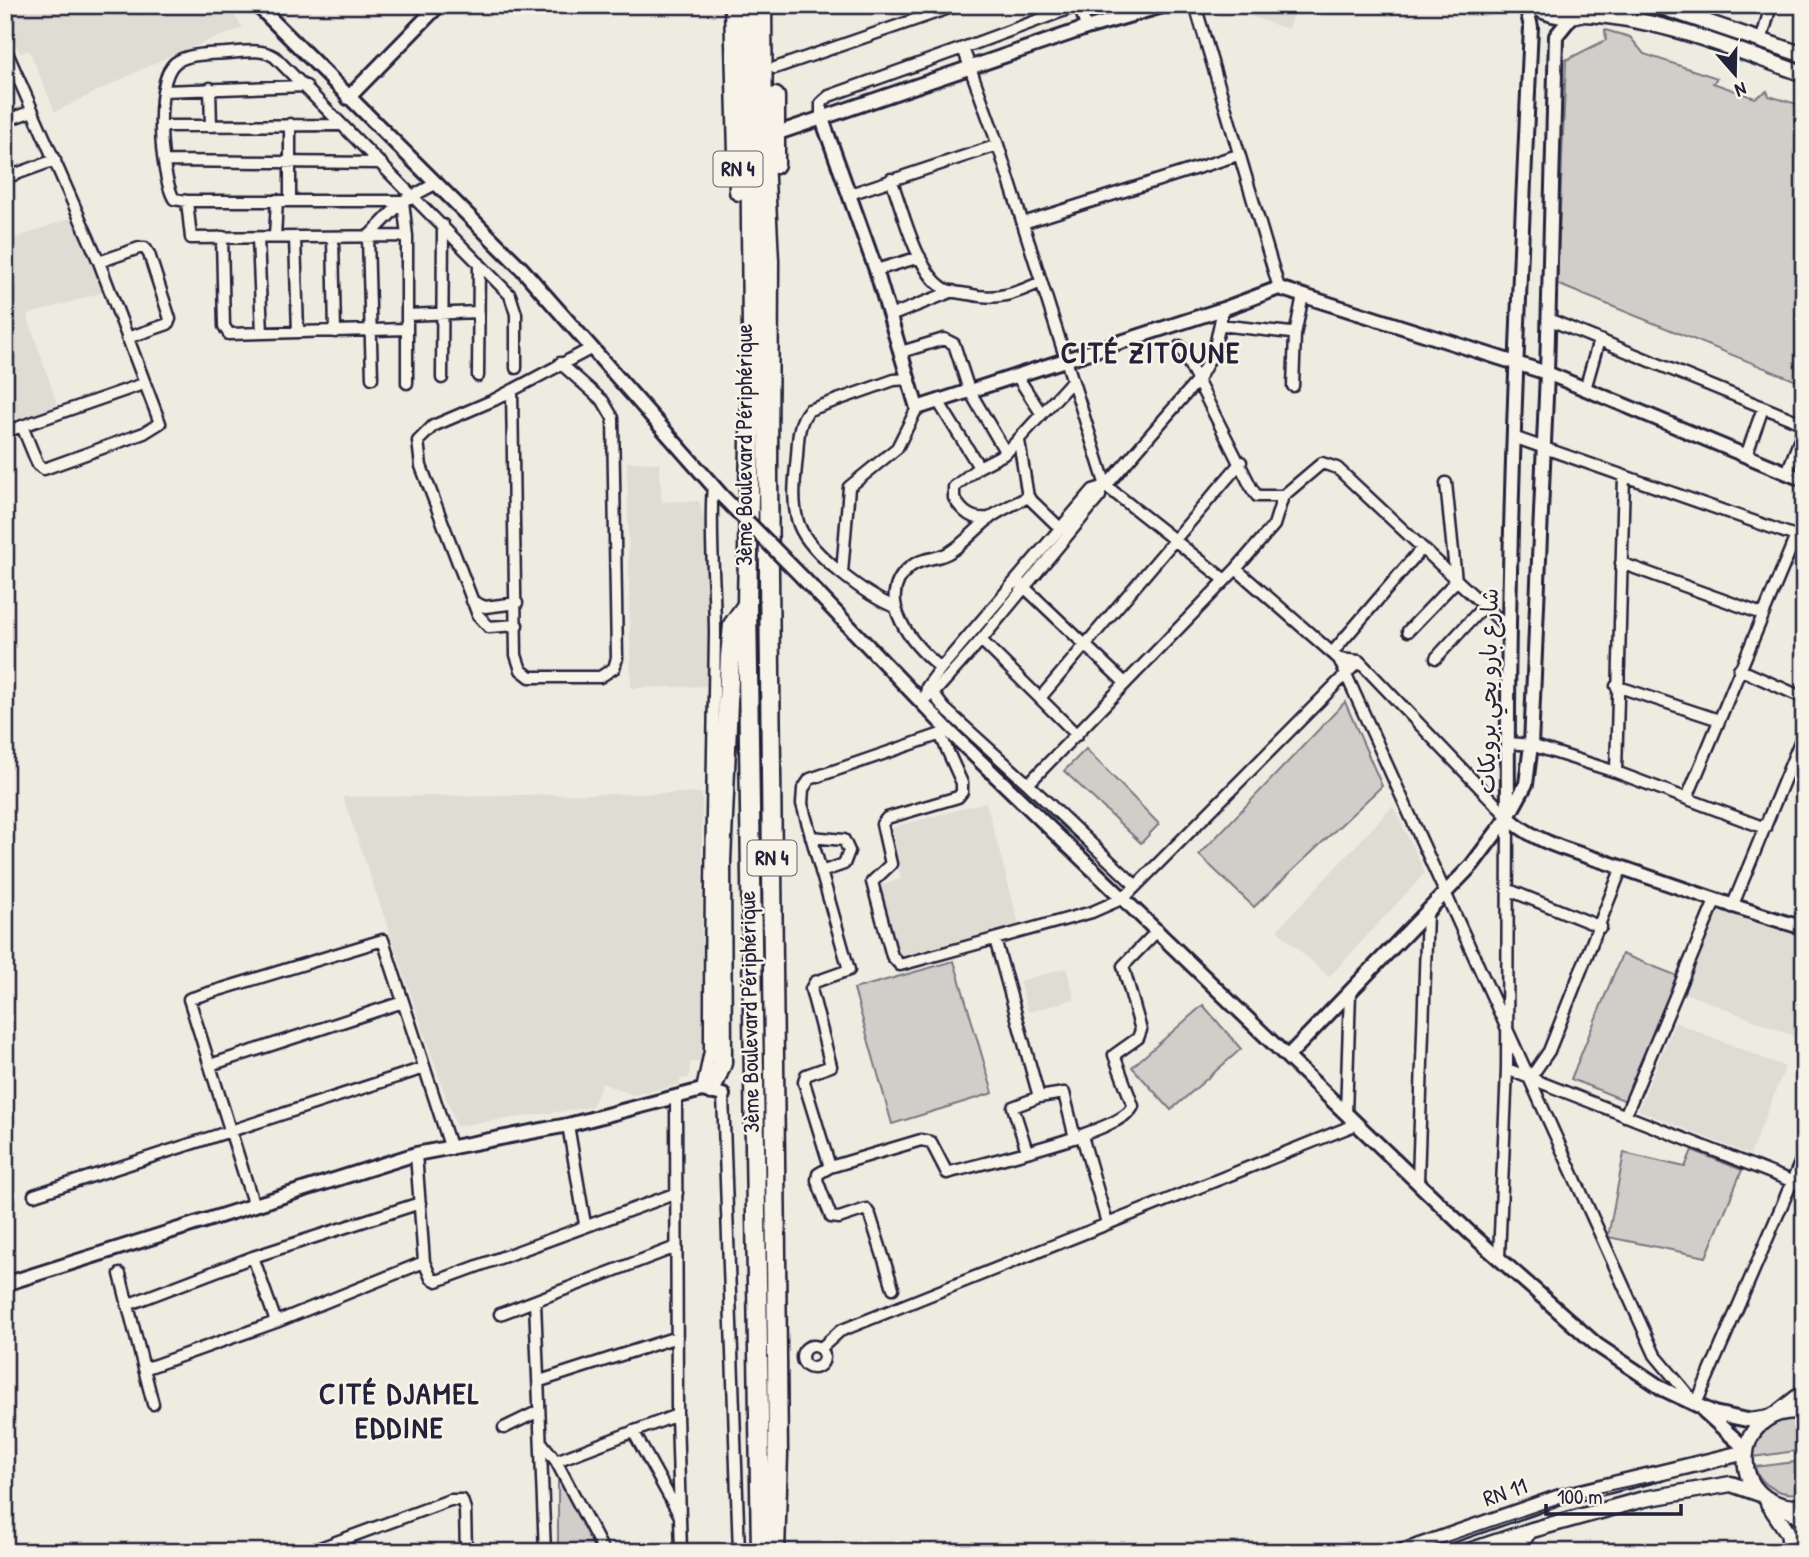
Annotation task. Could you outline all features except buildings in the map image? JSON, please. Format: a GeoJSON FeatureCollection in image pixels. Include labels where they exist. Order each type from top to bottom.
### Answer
{"type":"FeatureCollection","features":[{"type":"Feature","properties":{"kind":"highway","name":"3ème Boulevard Périphérique"},"geometry":{"type":"LineString","coordinates":[[734,5],[740,239],[752,331]]}},
{"type":"Feature","properties":{"kind":"highway"},"geometry":{"type":"LineString","coordinates":[[749,5],[757,38]]}},
{"type":"Feature","properties":{"kind":"highway"},"geometry":{"type":"LineString","coordinates":[[757,38],[762,5]]}},
{"type":"Feature","properties":{"kind":"highway","name":"3ème Boulevard Périphérique"},"geometry":{"type":"LineString","coordinates":[[769,261],[775,213],[773,5]]}},
{"type":"Feature","properties":{"kind":"highway","name":"3ème Boulevard Périphérique"},"geometry":{"type":"LineString","coordinates":[[752,1550],[761,1513],[747,605],[757,38]]}},
{"type":"Feature","properties":{"kind":"highway","name":"3ème Boulevard Périphérique"},"geometry":{"type":"LineString","coordinates":[[757,38],[769,261],[768,475],[778,1454],[775,1552]]}},
{"type":"Feature","properties":{"kind":"highway"},"geometry":{"type":"LineString","coordinates":[[712,1092],[722,1063],[721,861],[733,625],[747,605]]}},
{"type":"Feature","properties":{"kind":"highway","name":"RN 4"},"geometry":{"type":"LineString","coordinates":[[778,1454],[783,1552]]}},
{"type":"Feature","properties":{"kind":"main road"},"geometry":{"type":"LineString","coordinates":[[257,5],[522,269],[722,496],[802,577],[926,695],[945,733],[1158,930],[1346,1114],[1499,1257],[1597,1345],[1663,1389],[1729,1417],[1747,1420],[1804,1412]]}},
{"type":"Feature","properties":{"kind":"main road"},"geometry":{"type":"LineString","coordinates":[[348,98],[439,5]]}},
{"type":"Feature","properties":{"kind":"main road"},"geometry":{"type":"LineString","coordinates":[[775,134],[821,116],[1166,5]]}},
{"type":"Feature","properties":{"kind":"main road","name":"شارع بارو يحي برويكات"},"geometry":{"type":"LineString","coordinates":[[1508,817],[1508,629],[1516,438],[1516,363],[1531,27],[1527,5]]}},
{"type":"Feature","properties":{"kind":"main road"},"geometry":{"type":"LineString","coordinates":[[1532,5],[1558,16],[1582,11],[1661,26],[1804,74]]}},
{"type":"Feature","properties":{"kind":"main road"},"geometry":{"type":"LineString","coordinates":[[1656,5],[1804,55]]}},
{"type":"Feature","properties":{"kind":"main road","name":"شارع بارو يحي برويكات"},"geometry":{"type":"LineString","coordinates":[[1508,817],[1526,785],[1531,745],[1547,373],[1556,36],[1582,11]]}},
{"type":"Feature","properties":{"kind":"main road"},"geometry":{"type":"LineString","coordinates":[[821,116],[876,270],[917,408],[1223,309],[1279,288],[1547,373],[1804,480]]}},
{"type":"Feature","properties":{"kind":"main road"},"geometry":{"type":"LineString","coordinates":[[1288,1056],[1446,895],[1508,817],[1521,828],[1555,844],[1732,907],[1804,928]]}},
{"type":"Feature","properties":{"kind":"main road"},"geometry":{"type":"LineString","coordinates":[[5,1284],[416,1154],[568,1125],[676,1098],[712,1092]]}},
{"type":"Feature","properties":{"kind":"main road"},"geometry":{"type":"LineString","coordinates":[[1791,1552],[1784,1525],[1745,1470],[1746,1450],[1756,1428],[1802,1391]]}},
{"type":"Feature","properties":{"kind":"main road"},"geometry":{"type":"LineString","coordinates":[[1696,1404],[1746,1450]]}},
{"type":"Feature","properties":{"kind":"main road","name":"RN 11"},"geometry":{"type":"LineString","coordinates":[[1402,1552],[1560,1497],[1746,1450]]}},
{"type":"Feature","properties":{"kind":"main road","name":"RN 11"},"geometry":{"type":"LineString","coordinates":[[1466,1552],[1532,1530],[1644,1499],[1713,1486],[1731,1484],[1766,1499],[1804,1507]]}},
{"type":"Feature","properties":{"kind":"main road"},"geometry":{"type":"LineString","coordinates":[[1766,1499],[1804,1519]]}},
{"type":"Feature","properties":{"kind":"street"},"geometry":{"type":"LineString","coordinates":[[775,68],[958,5]]}},
{"type":"Feature","properties":{"kind":"street"},"geometry":{"type":"LineString","coordinates":[[1195,5],[1279,288]]}},
{"type":"Feature","properties":{"kind":"street"},"geometry":{"type":"LineString","coordinates":[[1761,42],[1771,5]]}},
{"type":"Feature","properties":{"kind":"street"},"geometry":{"type":"LineString","coordinates":[[821,116],[821,103],[830,96],[1079,6],[1086,29]]}},
{"type":"Feature","properties":{"kind":"street"},"geometry":{"type":"LineString","coordinates":[[5,48],[99,262],[159,421],[159,426],[48,468],[38,465],[22,426]]}},
{"type":"Feature","properties":{"kind":"street"},"geometry":{"type":"LineString","coordinates":[[963,48],[1023,223],[1103,488],[1225,580]]}},
{"type":"Feature","properties":{"kind":"street"},"geometry":{"type":"LineString","coordinates":[[407,198],[187,201],[172,196],[162,126],[163,91],[170,69],[182,59],[250,51],[270,53],[381,163],[407,198],[443,225],[510,295],[514,303],[516,368]]}},
{"type":"Feature","properties":{"kind":"street"},"geometry":{"type":"LineString","coordinates":[[163,91],[306,86]]}},
{"type":"Feature","properties":{"kind":"street"},"geometry":{"type":"LineString","coordinates":[[210,88],[211,126]]}},
{"type":"Feature","properties":{"kind":"street"},"geometry":{"type":"LineString","coordinates":[[5,121],[32,111]]}},
{"type":"Feature","properties":{"kind":"street"},"geometry":{"type":"LineString","coordinates":[[290,124],[290,201]]}},
{"type":"Feature","properties":{"kind":"street"},"geometry":{"type":"LineString","coordinates":[[162,126],[340,125]]}},
{"type":"Feature","properties":{"kind":"street"},"geometry":{"type":"LineString","coordinates":[[850,194],[998,145]]}},
{"type":"Feature","properties":{"kind":"street"},"geometry":{"type":"LineString","coordinates":[[1023,223],[1238,155]]}},
{"type":"Feature","properties":{"kind":"street"},"geometry":{"type":"LineString","coordinates":[[5,178],[55,160]]}},
{"type":"Feature","properties":{"kind":"street"},"geometry":{"type":"LineString","coordinates":[[165,161],[381,163]]}},
{"type":"Feature","properties":{"kind":"street"},"geometry":{"type":"LineString","coordinates":[[891,179],[919,257],[942,287],[982,298],[1011,296],[1041,282]]}},
{"type":"Feature","properties":{"kind":"street"},"geometry":{"type":"LineString","coordinates":[[372,378],[368,237],[407,198],[437,183]]}},
{"type":"Feature","properties":{"kind":"street"},"geometry":{"type":"LineString","coordinates":[[407,198],[407,383]]}},
{"type":"Feature","properties":{"kind":"street"},"geometry":{"type":"LineString","coordinates":[[187,201],[190,237],[407,236]]}},
{"type":"Feature","properties":{"kind":"street"},"geometry":{"type":"LineString","coordinates":[[275,237],[277,201]]}},
{"type":"Feature","properties":{"kind":"street"},"geometry":{"type":"LineString","coordinates":[[442,378],[443,225]]}},
{"type":"Feature","properties":{"kind":"street"},"geometry":{"type":"LineString","coordinates":[[222,237],[225,328],[229,334],[407,329]]}},
{"type":"Feature","properties":{"kind":"street"},"geometry":{"type":"LineString","coordinates":[[258,238],[262,332]]}},
{"type":"Feature","properties":{"kind":"street"},"geometry":{"type":"LineString","coordinates":[[295,238],[298,332]]}},
{"type":"Feature","properties":{"kind":"street"},"geometry":{"type":"LineString","coordinates":[[333,238],[335,332]]}},
{"type":"Feature","properties":{"kind":"street"},"geometry":{"type":"LineString","coordinates":[[99,262],[138,248],[145,248],[149,254],[170,319],[168,324],[127,338]]}},
{"type":"Feature","properties":{"kind":"street"},"geometry":{"type":"LineString","coordinates":[[876,270],[919,257]]}},
{"type":"Feature","properties":{"kind":"street"},"geometry":{"type":"LineString","coordinates":[[478,376],[479,263]]}},
{"type":"Feature","properties":{"kind":"street"},"geometry":{"type":"LineString","coordinates":[[890,316],[953,291]]}},
{"type":"Feature","properties":{"kind":"street"},"geometry":{"type":"LineString","coordinates":[[1293,386],[1295,335],[1303,295]]}},
{"type":"Feature","properties":{"kind":"street"},"geometry":{"type":"LineString","coordinates":[[926,695],[941,668],[1021,585],[1198,380],[1214,351],[1223,309]]}},
{"type":"Feature","properties":{"kind":"street"},"geometry":{"type":"LineString","coordinates":[[407,315],[477,312]]}},
{"type":"Feature","properties":{"kind":"street"},"geometry":{"type":"LineString","coordinates":[[1548,319],[1804,426],[1787,473]]}},
{"type":"Feature","properties":{"kind":"street"},"geometry":{"type":"LineString","coordinates":[[1220,325],[1291,333]]}},
{"type":"Feature","properties":{"kind":"street"},"geometry":{"type":"LineString","coordinates":[[901,352],[950,340],[954,344],[969,390],[1006,453]]}},
{"type":"Feature","properties":{"kind":"street"},"geometry":{"type":"LineString","coordinates":[[1585,389],[1599,340]]}},
{"type":"Feature","properties":{"kind":"street"},"geometry":{"type":"LineString","coordinates":[[1180,346],[1258,496],[1283,496]]}},
{"type":"Feature","properties":{"kind":"street"},"geometry":{"type":"LineString","coordinates":[[517,625],[489,627],[471,601],[421,466],[418,441],[433,426],[512,391],[592,348]]}},
{"type":"Feature","properties":{"kind":"street"},"geometry":{"type":"LineString","coordinates":[[512,391],[516,655],[521,670],[530,677],[600,677],[614,668],[617,645],[613,418],[609,408],[560,363]]}},
{"type":"Feature","properties":{"kind":"street"},"geometry":{"type":"LineString","coordinates":[[1017,376],[1041,413]]}},
{"type":"Feature","properties":{"kind":"street"},"geometry":{"type":"LineString","coordinates":[[895,607],[863,592],[805,536],[797,516],[794,488],[803,416],[808,410],[894,380],[909,379]]}},
{"type":"Feature","properties":{"kind":"street"},"geometry":{"type":"LineString","coordinates":[[990,518],[976,520],[967,514],[952,492],[954,487],[979,467],[1006,453],[1071,382]]}},
{"type":"Feature","properties":{"kind":"street"},"geometry":{"type":"LineString","coordinates":[[5,432],[143,384]]}},
{"type":"Feature","properties":{"kind":"street"},"geometry":{"type":"LineString","coordinates":[[938,401],[979,467]]}},
{"type":"Feature","properties":{"kind":"street"},"geometry":{"type":"LineString","coordinates":[[842,573],[849,487],[897,448],[917,408]]}},
{"type":"Feature","properties":{"kind":"street"},"geometry":{"type":"LineString","coordinates":[[1746,456],[1763,408]]}},
{"type":"Feature","properties":{"kind":"street"},"geometry":{"type":"LineString","coordinates":[[1516,438],[1800,538],[1762,614],[1686,798]]}},
{"type":"Feature","properties":{"kind":"street"},"geometry":{"type":"LineString","coordinates":[[1019,441],[1028,497],[1061,529]]}},
{"type":"Feature","properties":{"kind":"street"},"geometry":{"type":"LineString","coordinates":[[1040,698],[1241,462]]}},
{"type":"Feature","properties":{"kind":"street"},"geometry":{"type":"LineString","coordinates":[[1028,784],[1236,569],[1274,525],[1283,496],[1315,467],[1329,463],[1508,629]]}},
{"type":"Feature","properties":{"kind":"street"},"geometry":{"type":"LineString","coordinates":[[1615,772],[1623,476]]}},
{"type":"Feature","properties":{"kind":"street"},"geometry":{"type":"LineString","coordinates":[[1408,631],[1456,581],[1446,483]]}},
{"type":"Feature","properties":{"kind":"street"},"geometry":{"type":"LineString","coordinates":[[713,485],[711,515],[715,627],[710,792],[710,1051],[752,1550]]}},
{"type":"Feature","properties":{"kind":"street"},"geometry":{"type":"LineString","coordinates":[[926,695],[981,640],[1061,529],[1093,491],[1103,488]]}},
{"type":"Feature","properties":{"kind":"street"},"geometry":{"type":"LineString","coordinates":[[941,668],[917,647],[895,607],[895,588],[899,578],[911,565],[948,554],[990,518],[1028,497]]}},
{"type":"Feature","properties":{"kind":"street"},"geometry":{"type":"LineString","coordinates":[[1335,656],[1422,548]]}},
{"type":"Feature","properties":{"kind":"street"},"geometry":{"type":"LineString","coordinates":[[1621,563],[1762,614]]}},
{"type":"Feature","properties":{"kind":"street"},"geometry":{"type":"LineString","coordinates":[[1236,569],[1335,656],[1531,1077],[1656,1355],[1696,1404],[1804,1154]]}},
{"type":"Feature","properties":{"kind":"street"},"geometry":{"type":"LineString","coordinates":[[1021,585],[1124,682]]}},
{"type":"Feature","properties":{"kind":"street"},"geometry":{"type":"LineString","coordinates":[[471,601],[485,607],[517,603]]}},
{"type":"Feature","properties":{"kind":"street"},"geometry":{"type":"LineString","coordinates":[[1436,658],[1483,607]]}},
{"type":"Feature","properties":{"kind":"street"},"geometry":{"type":"LineString","coordinates":[[981,640],[1077,735]]}},
{"type":"Feature","properties":{"kind":"street"},"geometry":{"type":"LineString","coordinates":[[1335,656],[1359,661],[1508,817],[1505,1022],[1507,1069],[1499,1257]]}},
{"type":"Feature","properties":{"kind":"street"},"geometry":{"type":"LineString","coordinates":[[830,1167],[804,1082],[806,1075],[831,1066],[811,989],[815,982],[849,970],[802,804],[803,789],[810,779],[945,733],[962,783],[962,792],[958,797],[887,818],[882,824],[891,864],[873,878],[873,887],[892,956],[900,965],[1092,912],[1124,898],[1359,661]]}},
{"type":"Feature","properties":{"kind":"street"},"geometry":{"type":"LineString","coordinates":[[1740,669],[1804,698]]}},
{"type":"Feature","properties":{"kind":"street"},"geometry":{"type":"LineString","coordinates":[[1616,686],[1719,720]]}},
{"type":"Feature","properties":{"kind":"street"},"geometry":{"type":"LineString","coordinates":[[926,695],[1028,784],[1135,885]]}},
{"type":"Feature","properties":{"kind":"street"},"geometry":{"type":"LineString","coordinates":[[1732,907],[1804,732]]}},
{"type":"Feature","properties":{"kind":"street"},"geometry":{"type":"LineString","coordinates":[[1508,743],[1531,745],[1615,772],[1765,828]]}},
{"type":"Feature","properties":{"kind":"street"},"geometry":{"type":"LineString","coordinates":[[811,837],[838,837],[844,840],[849,851],[844,864],[821,872]]}},
{"type":"Feature","properties":{"kind":"street"},"geometry":{"type":"LineString","coordinates":[[1531,1077],[1549,1051],[1601,927],[1622,867]]}},
{"type":"Feature","properties":{"kind":"street"},"geometry":{"type":"LineString","coordinates":[[1509,890],[1601,927]]}},
{"type":"Feature","properties":{"kind":"street"},"geometry":{"type":"LineString","coordinates":[[1625,1116],[1715,901]]}},
{"type":"Feature","properties":{"kind":"street"},"geometry":{"type":"LineString","coordinates":[[1418,1181],[1427,912]]}},
{"type":"Feature","properties":{"kind":"street"},"geometry":{"type":"LineString","coordinates":[[893,1289],[866,1209],[839,1218],[831,1217],[826,1210],[817,1180],[818,1174],[830,1167],[921,1140],[931,1142],[947,1173],[1078,1137],[1132,1111],[1114,1055],[1138,1038],[1141,1030],[1124,966],[1158,930]]}},
{"type":"Feature","properties":{"kind":"street"},"geometry":{"type":"LineString","coordinates":[[995,939],[1039,1097]]}},
{"type":"Feature","properties":{"kind":"street"},"geometry":{"type":"LineString","coordinates":[[254,1206],[189,999],[383,940],[451,1149]]}},
{"type":"Feature","properties":{"kind":"street"},"geometry":{"type":"LineString","coordinates":[[1346,1114],[1350,993]]}},
{"type":"Feature","properties":{"kind":"street"},"geometry":{"type":"LineString","coordinates":[[210,1065],[403,1002]]}},
{"type":"Feature","properties":{"kind":"street"},"geometry":{"type":"LineString","coordinates":[[34,1195],[424,1068]]}},
{"type":"Feature","properties":{"kind":"street"},"geometry":{"type":"LineString","coordinates":[[1507,1069],[1804,1186]]}},
{"type":"Feature","properties":{"kind":"street"},"geometry":{"type":"LineString","coordinates":[[1027,1151],[1013,1107],[1039,1097],[1064,1093],[1107,1223]]}},
{"type":"Feature","properties":{"kind":"street"},"geometry":{"type":"LineString","coordinates":[[676,1098],[677,1415],[681,1552]]}},
{"type":"Feature","properties":{"kind":"street"},"geometry":{"type":"LineString","coordinates":[[820,1349],[840,1331],[1357,1124]]}},
{"type":"Feature","properties":{"kind":"street"},"geometry":{"type":"LineString","coordinates":[[568,1125],[585,1224]]}},
{"type":"Feature","properties":{"kind":"street"},"geometry":{"type":"LineString","coordinates":[[416,1154],[424,1262],[430,1278],[440,1281],[585,1224],[677,1193]]}},
{"type":"Feature","properties":{"kind":"street"},"geometry":{"type":"LineString","coordinates":[[127,1305],[253,1257],[420,1203]]}},
{"type":"Feature","properties":{"kind":"street"},"geometry":{"type":"LineString","coordinates":[[500,1314],[676,1247]]}},
{"type":"Feature","properties":{"kind":"street"},"geometry":{"type":"LineString","coordinates":[[253,1257],[276,1322]]}},
{"type":"Feature","properties":{"kind":"street"},"geometry":{"type":"LineString","coordinates":[[144,1369],[276,1322],[424,1262]]}},
{"type":"Feature","properties":{"kind":"street"},"geometry":{"type":"LineString","coordinates":[[120,1274],[153,1404]]}},
{"type":"Feature","properties":{"kind":"street"},"geometry":{"type":"LineString","coordinates":[[535,1302],[545,1552]]}},
{"type":"Feature","properties":{"kind":"street"},"geometry":{"type":"LineString","coordinates":[[540,1381],[677,1337]]}},
{"type":"Feature","properties":{"kind":"street"},"geometry":{"type":"LineString","coordinates":[[504,1428],[539,1411]]}},
{"type":"Feature","properties":{"kind":"street"},"geometry":{"type":"LineString","coordinates":[[556,1461],[677,1415]]}},
{"type":"Feature","properties":{"kind":"street"},"geometry":{"type":"LineString","coordinates":[[634,1431],[681,1520]]}},
{"type":"Feature","properties":{"kind":"street"},"geometry":{"type":"LineString","coordinates":[[542,1443],[556,1461],[604,1552]]}},
{"type":"Feature","properties":{"kind":"street"},"geometry":{"type":"LineString","coordinates":[[309,1552],[450,1500],[462,1500],[465,1509],[466,1552]]}},
{"type":"Feature","properties":{"kind":"street"},"geometry":{"type":"LineString","coordinates":[[1518,1552],[1532,1530]]}},
{"type":"Feature","properties":{"kind":"shaded area"},"geometry":{"type":"Polygon","coordinates":[[[5,5],[227,5],[243,28],[173,54],[55,112],[29,50],[20,54],[5,20],[5,5]]]}},
{"type":"Feature","properties":{"kind":"shaded area"},"geometry":{"type":"Polygon","coordinates":[[[1215,5],[1296,5],[1288,29],[1215,5]]]}},
{"type":"Feature","properties":{"kind":"shaded area"},"geometry":{"type":"Polygon","coordinates":[[[1605,30],[1630,37],[1644,54],[1717,78],[1713,83],[1755,98],[1767,91],[1769,96],[1804,106],[1804,384],[1557,284],[1566,60],[1606,40],[1605,30]]]}},
{"type":"Feature","properties":{"kind":"shaded area"},"geometry":{"type":"Polygon","coordinates":[[[76,216],[103,292],[27,315],[59,410],[5,428],[5,242],[76,216]]]}},
{"type":"Feature","properties":{"kind":"shaded area"},"geometry":{"type":"Polygon","coordinates":[[[627,462],[659,463],[662,502],[699,501],[709,534],[711,686],[631,688],[627,462]]]}},
{"type":"Feature","properties":{"kind":"shaded area"},"geometry":{"type":"Polygon","coordinates":[[[1345,702],[1382,786],[1254,907],[1199,855],[1345,702]]]}},
{"type":"Feature","properties":{"kind":"shaded area"},"geometry":{"type":"Polygon","coordinates":[[[1086,749],[1159,824],[1141,843],[1064,771],[1086,749]]]}},
{"type":"Feature","properties":{"kind":"shaded area"},"geometry":{"type":"Polygon","coordinates":[[[702,793],[702,1062],[690,1062],[689,1078],[681,1079],[679,1085],[633,1095],[602,1083],[592,1107],[456,1126],[343,797],[702,793]]]}},
{"type":"Feature","properties":{"kind":"shaded area"},"geometry":{"type":"Polygon","coordinates":[[[986,802],[1019,924],[899,957],[880,885],[901,879],[887,829],[986,802]]]}},
{"type":"Feature","properties":{"kind":"shaded area"},"geometry":{"type":"Polygon","coordinates":[[[1393,806],[1425,873],[1329,977],[1277,930],[1393,806]]]}},
{"type":"Feature","properties":{"kind":"shaded area"},"geometry":{"type":"Polygon","coordinates":[[[1719,910],[1804,939],[1804,1021],[1797,1037],[1685,993],[1719,910]]]}},
{"type":"Feature","properties":{"kind":"shaded area"},"geometry":{"type":"Polygon","coordinates":[[[1622,954],[1678,976],[1626,1101],[1571,1079],[1622,954]]]}},
{"type":"Feature","properties":{"kind":"shaded area"},"geometry":{"type":"Polygon","coordinates":[[[954,961],[993,1093],[892,1124],[854,989],[954,961]]]}},
{"type":"Feature","properties":{"kind":"shaded area"},"geometry":{"type":"Polygon","coordinates":[[[1066,968],[1075,999],[1028,1012],[1019,981],[1066,968]]]}},
{"type":"Feature","properties":{"kind":"shaded area"},"geometry":{"type":"Polygon","coordinates":[[[1203,1005],[1241,1049],[1171,1110],[1132,1067],[1203,1005]]]}},
{"type":"Feature","properties":{"kind":"shaded area"},"geometry":{"type":"Polygon","coordinates":[[[1675,1022],[1785,1067],[1750,1155],[1638,1110],[1675,1022]]]}},
{"type":"Feature","properties":{"kind":"shaded area"},"geometry":{"type":"Polygon","coordinates":[[[1692,1150],[1742,1170],[1706,1257],[1608,1237],[1624,1153],[1685,1167],[1692,1150]]]}},
{"type":"Feature","properties":{"kind":"shaded area"},"geometry":{"type":"Polygon","coordinates":[[[1804,1418],[1804,1450],[1752,1457],[1757,1437],[1762,1430],[1776,1422],[1804,1418]]]}},
{"type":"Feature","properties":{"kind":"shaded area"},"geometry":{"type":"Polygon","coordinates":[[[1804,1461],[1804,1492],[1796,1493],[1774,1489],[1754,1467],[1804,1461]]]}},
{"type":"Feature","properties":{"kind":"shaded area"},"geometry":{"type":"Polygon","coordinates":[[[558,1478],[597,1552],[558,1552],[558,1478]]]}},
{"type":"Feature","properties":{"kind":"tram line"},"geometry":{"type":"LineString","coordinates":[[1417,1552],[1578,1497],[1654,1481]]}},
{"type":"Feature","properties":{"kind":"district","name":"CITÉ ZITOUNE"},"geometry":{"type":"Point","coordinates":[1151,353]}},
{"type":"Feature","properties":{"kind":"district","name":"CITÉ DJAMEL EDDINE"},"geometry":{"type":"Point","coordinates":[400,1411]}}]}
